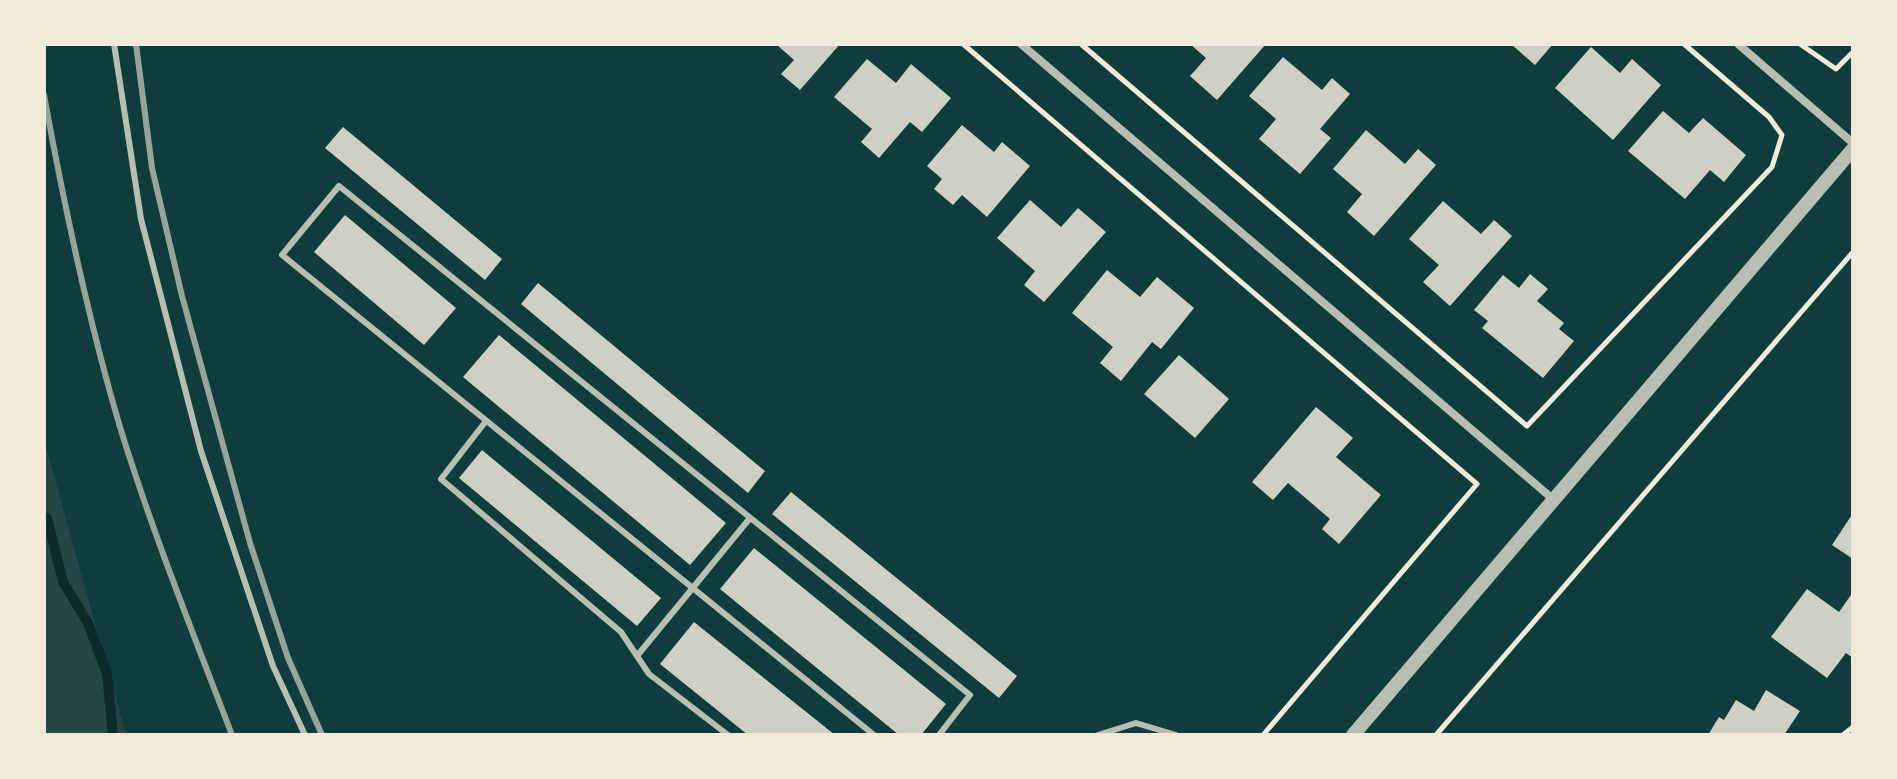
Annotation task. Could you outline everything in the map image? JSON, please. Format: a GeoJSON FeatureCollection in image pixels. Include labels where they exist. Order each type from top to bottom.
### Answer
{"type":"FeatureCollection","features":[{"type":"Feature","properties":{"kind":"street"},"geometry":{"type":"LineString","coordinates":[[1021,44],[1554,500]]}},
{"type":"Feature","properties":{"kind":"street"},"geometry":{"type":"LineString","coordinates":[[1738,44],[1853,143]]}},
{"type":"Feature","properties":{"kind":"street"},"geometry":{"type":"LineString","coordinates":[[1353,735],[1853,149]]}},
{"type":"Feature","properties":{"kind":"lane"},"geometry":{"type":"LineString","coordinates":[[114,44],[141,219],[201,451],[273,666],[305,735]]}},
{"type":"Feature","properties":{"kind":"lane"},"geometry":{"type":"LineString","coordinates":[[874,735],[282,255],[339,186],[970,695],[939,735]]}},
{"type":"Feature","properties":{"kind":"lane"},"geometry":{"type":"LineString","coordinates":[[486,421],[441,479],[621,632],[649,674],[728,735]]}},
{"type":"Feature","properties":{"kind":"lane"},"geometry":{"type":"LineString","coordinates":[[637,656],[750,518]]}},
{"type":"Feature","properties":{"kind":"lane"},"geometry":{"type":"LineString","coordinates":[[1098,735],[1136,723],[1176,735]]}},
{"type":"Feature","properties":{"kind":"path"},"geometry":{"type":"LineString","coordinates":[[963,44],[1477,484],[1263,735]]}},
{"type":"Feature","properties":{"kind":"path"},"geometry":{"type":"LineString","coordinates":[[1081,44],[1527,426],[1772,167],[1782,135],[1769,117],[1684,44]]}},
{"type":"Feature","properties":{"kind":"path"},"geometry":{"type":"LineString","coordinates":[[1800,44],[1836,69],[1853,52]]}},
{"type":"Feature","properties":{"kind":"path"},"geometry":{"type":"LineString","coordinates":[[1436,735],[1853,252]]}},
{"type":"Feature","properties":{"kind":"path"},"geometry":{"type":"LineString","coordinates":[[1843,735],[1853,727]]}},
{"type":"Feature","properties":{"kind":"shaded area"},"geometry":{"type":"Polygon","coordinates":[[[44,440],[126,735],[44,735],[44,440]]]}},
{"type":"Feature","properties":{"kind":"building"},"geometry":{"type":"Polygon","coordinates":[[[776,44],[840,44],[800,90],[781,74],[794,60],[776,44]]]}},
{"type":"Feature","properties":{"kind":"building"},"geometry":{"type":"Polygon","coordinates":[[[1190,44],[1266,44],[1217,100],[1190,76],[1206,58],[1190,44]]]}},
{"type":"Feature","properties":{"kind":"building"},"geometry":{"type":"Polygon","coordinates":[[[1511,44],[1553,44],[1535,65],[1511,44]]]}},
{"type":"Feature","properties":{"kind":"building"},"geometry":{"type":"Polygon","coordinates":[[[1591,47],[1620,73],[1632,59],[1661,85],[1613,140],[1555,88],[1591,47]]]}},
{"type":"Feature","properties":{"kind":"building"},"geometry":{"type":"Polygon","coordinates":[[[1283,57],[1322,90],[1332,78],[1350,94],[1320,129],[1331,138],[1300,174],[1259,139],[1276,119],[1249,96],[1283,57]]]}},
{"type":"Feature","properties":{"kind":"building"},"geometry":{"type":"Polygon","coordinates":[[[867,59],[896,83],[911,64],[951,98],[922,132],[910,122],[879,158],[861,142],[872,129],[834,97],[867,59]]]}},
{"type":"Feature","properties":{"kind":"building"},"geometry":{"type":"Polygon","coordinates":[[[1663,111],[1689,133],[1703,118],[1746,155],[1724,182],[1710,170],[1685,199],[1628,151],[1663,111]]]}},
{"type":"Feature","properties":{"kind":"building"},"geometry":{"type":"Polygon","coordinates":[[[962,125],[994,152],[1002,142],[1030,166],[987,217],[962,195],[953,205],[934,189],[942,179],[927,166],[962,125]]]}},
{"type":"Feature","properties":{"kind":"building"},"geometry":{"type":"Polygon","coordinates":[[[343,127],[502,259],[485,280],[325,148],[343,127]]]}},
{"type":"Feature","properties":{"kind":"building"},"geometry":{"type":"Polygon","coordinates":[[[1366,130],[1405,164],[1418,149],[1436,165],[1374,236],[1347,212],[1362,194],[1333,169],[1366,130]]]}},
{"type":"Feature","properties":{"kind":"building"},"geometry":{"type":"Polygon","coordinates":[[[1030,200],[1061,227],[1078,208],[1106,232],[1044,302],[1024,285],[1035,271],[997,238],[1030,200]]]}},
{"type":"Feature","properties":{"kind":"building"},"geometry":{"type":"Polygon","coordinates":[[[1443,201],[1481,234],[1494,220],[1512,236],[1450,306],[1423,282],[1439,265],[1409,239],[1443,201]]]}},
{"type":"Feature","properties":{"kind":"building"},"geometry":{"type":"Polygon","coordinates":[[[345,215],[456,308],[424,345],[314,252],[345,215]]]}},
{"type":"Feature","properties":{"kind":"building"},"geometry":{"type":"Polygon","coordinates":[[[1107,270],[1140,297],[1157,277],[1194,308],[1161,349],[1152,342],[1121,381],[1100,363],[1113,347],[1072,313],[1107,270]]]}},
{"type":"Feature","properties":{"kind":"building"},"geometry":{"type":"Polygon","coordinates":[[[1530,274],[1548,289],[1537,301],[1564,323],[1559,329],[1574,341],[1543,378],[1482,328],[1488,321],[1474,310],[1503,275],[1519,288],[1530,274]]]}},
{"type":"Feature","properties":{"kind":"building"},"geometry":{"type":"Polygon","coordinates":[[[538,283],[765,471],[748,493],[521,304],[538,283]]]}},
{"type":"Feature","properties":{"kind":"building"},"geometry":{"type":"Polygon","coordinates":[[[499,335],[726,523],[690,565],[463,377],[499,335]]]}},
{"type":"Feature","properties":{"kind":"building"},"geometry":{"type":"Polygon","coordinates":[[[1179,355],[1229,399],[1195,438],[1144,394],[1179,355]]]}},
{"type":"Feature","properties":{"kind":"building"},"geometry":{"type":"Polygon","coordinates":[[[1316,407],[1353,438],[1336,457],[1381,495],[1339,544],[1322,529],[1330,519],[1288,483],[1273,500],[1252,482],[1316,407]]]}},
{"type":"Feature","properties":{"kind":"building"},"geometry":{"type":"Polygon","coordinates":[[[482,450],[661,598],[637,626],[459,478],[482,450]]]}},
{"type":"Feature","properties":{"kind":"building"},"geometry":{"type":"Polygon","coordinates":[[[791,492],[1017,676],[999,698],[772,514],[791,492]]]}},
{"type":"Feature","properties":{"kind":"building"},"geometry":{"type":"Polygon","coordinates":[[[1853,513],[1853,559],[1832,545],[1853,513]]]}},
{"type":"Feature","properties":{"kind":"building"},"geometry":{"type":"Polygon","coordinates":[[[754,548],[946,704],[921,735],[899,735],[720,589],[754,548]]]}},
{"type":"Feature","properties":{"kind":"building"},"geometry":{"type":"Polygon","coordinates":[[[1807,589],[1839,612],[1853,592],[1853,658],[1846,653],[1827,678],[1771,637],[1807,589]]]}},
{"type":"Feature","properties":{"kind":"building"},"geometry":{"type":"Polygon","coordinates":[[[694,622],[835,735],[748,735],[660,664],[694,622]]]}},
{"type":"Feature","properties":{"kind":"building"},"geometry":{"type":"Polygon","coordinates":[[[1766,690],[1800,711],[1784,735],[1708,735],[1719,717],[1724,720],[1736,700],[1754,711],[1766,690]]]}},
{"type":"Feature","properties":{"kind":"waterway"},"geometry":{"type":"LineString","coordinates":[[44,517],[47,518],[63,582],[88,623],[107,674],[113,735]]}},
{"type":"Feature","properties":{"kind":"railway"},"geometry":{"type":"LineString","coordinates":[[136,44],[152,168],[182,296],[250,543],[288,658],[322,735]]}},
{"type":"Feature","properties":{"kind":"railway"},"geometry":{"type":"LineString","coordinates":[[44,95],[78,262],[120,427],[159,543],[232,735]]}}]}
